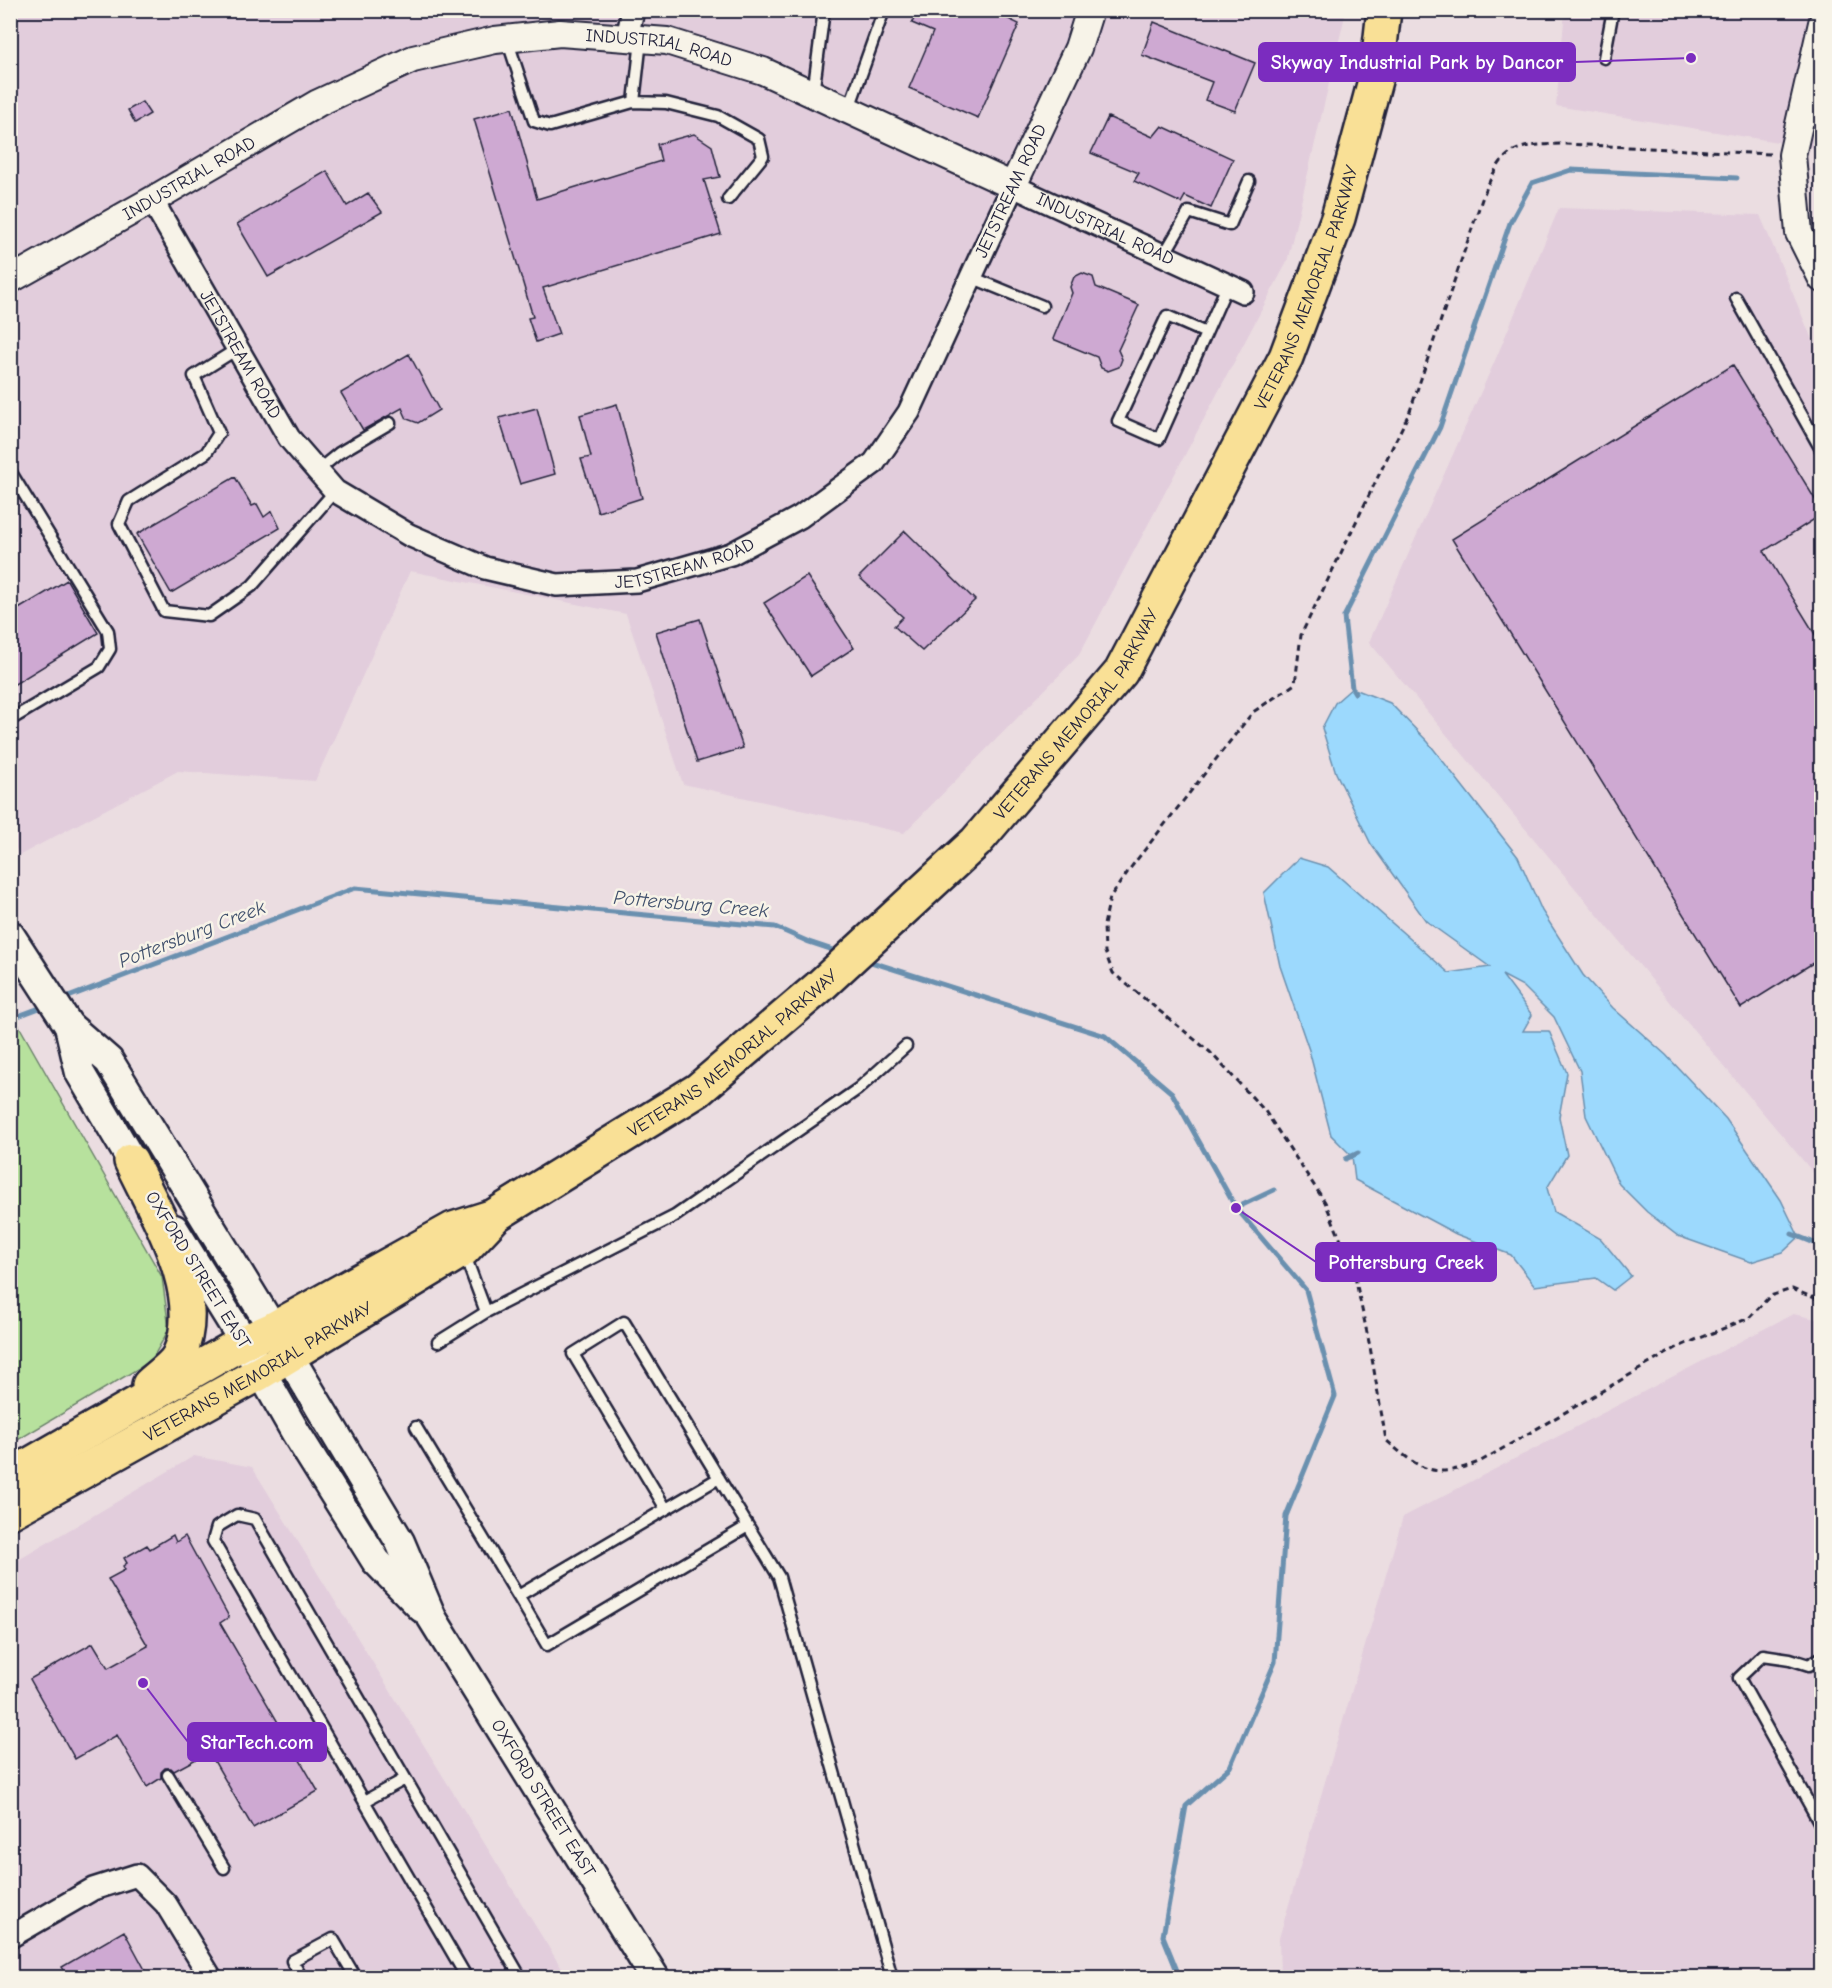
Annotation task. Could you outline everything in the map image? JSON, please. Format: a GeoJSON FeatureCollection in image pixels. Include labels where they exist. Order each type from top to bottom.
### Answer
{"type":"FeatureCollection","features":[{"type":"Feature","properties":{"kind":"highway","name":"VETERANS MEMORIAL PARKWAY"},"geometry":{"type":"LineString","coordinates":[[10,1512],[260,1373],[269,1342],[453,1229],[494,1216],[698,1090],[818,988],[976,842],[1121,672],[1286,357],[1338,218],[1377,73],[1384,10]]}},
{"type":"Feature","properties":{"kind":"highway"},"geometry":{"type":"LineString","coordinates":[[118,1414],[178,1358],[187,1330],[188,1304],[178,1261],[131,1161]]}},
{"type":"Feature","properties":{"kind":"highway","name":"VETERANS MEMORIAL PARKWAY"},"geometry":{"type":"LineString","coordinates":[[10,1476],[118,1414],[463,1250],[494,1216]]}},
{"type":"Feature","properties":{"kind":"main road","name":"OXFORD STREET EAST"},"geometry":{"type":"LineString","coordinates":[[10,935],[69,1026],[109,1060],[269,1342],[400,1542],[432,1618],[654,1977]]}},
{"type":"Feature","properties":{"kind":"main road","name":"OXFORD STREET EAST"},"geometry":{"type":"LineString","coordinates":[[69,1026],[80,1073],[131,1161],[269,1342]]}},
{"type":"Feature","properties":{"kind":"main road","name":"OXFORD STREET EAST"},"geometry":{"type":"LineString","coordinates":[[260,1373],[375,1561],[432,1618]]}},
{"type":"Feature","properties":{"kind":"street"},"geometry":{"type":"LineString","coordinates":[[633,10],[634,39]]}},
{"type":"Feature","properties":{"kind":"street","name":"JETSTREAM ROAD"},"geometry":{"type":"LineString","coordinates":[[152,200],[289,438],[335,491],[409,535],[485,568],[557,585],[637,580],[731,554],[800,517],[874,463],[909,412],[1078,48],[1090,10]]}},
{"type":"Feature","properties":{"kind":"street"},"geometry":{"type":"LineString","coordinates":[[1821,23],[1792,155],[1799,233],[1821,279]]}},
{"type":"Feature","properties":{"kind":"street","name":"INDUSTRIAL ROAD"},"geometry":{"type":"LineString","coordinates":[[10,280],[318,103],[413,59],[507,39],[561,33],[667,41],[763,71],[1235,288]]}},
{"type":"Feature","properties":{"kind":"street"},"geometry":{"type":"LineString","coordinates":[[10,1937],[93,1889],[137,1875],[166,1904],[210,1977]]}},
{"type":"Feature","properties":{"kind":"lane"},"geometry":{"type":"LineString","coordinates":[[813,94],[824,10]]}},
{"type":"Feature","properties":{"kind":"lane"},"geometry":{"type":"LineString","coordinates":[[848,111],[884,10]]}},
{"type":"Feature","properties":{"kind":"lane"},"geometry":{"type":"LineString","coordinates":[[1604,58],[1613,10]]}},
{"type":"Feature","properties":{"kind":"lane"},"geometry":{"type":"LineString","coordinates":[[507,39],[534,122],[550,126],[634,102],[666,103],[718,116],[759,139],[763,156],[728,199]]}},
{"type":"Feature","properties":{"kind":"lane"},"geometry":{"type":"LineString","coordinates":[[634,39],[634,102]]}},
{"type":"Feature","properties":{"kind":"lane"},"geometry":{"type":"LineString","coordinates":[[1805,119],[1821,120]]}},
{"type":"Feature","properties":{"kind":"lane"},"geometry":{"type":"LineString","coordinates":[[1164,255],[1189,212],[1230,225],[1249,181]]}},
{"type":"Feature","properties":{"kind":"lane"},"geometry":{"type":"LineString","coordinates":[[971,277],[1042,306]]}},
{"type":"Feature","properties":{"kind":"lane"},"geometry":{"type":"LineString","coordinates":[[1206,333],[1167,316],[1118,421],[1159,439],[1206,333],[1235,288]]}},
{"type":"Feature","properties":{"kind":"lane"},"geometry":{"type":"LineString","coordinates":[[1736,298],[1821,452]]}},
{"type":"Feature","properties":{"kind":"lane"},"geometry":{"type":"LineString","coordinates":[[237,349],[194,376],[219,433],[206,453],[129,501],[119,524],[164,611],[209,616],[235,598],[252,586],[335,491]]}},
{"type":"Feature","properties":{"kind":"lane"},"geometry":{"type":"LineString","coordinates":[[317,471],[339,453],[390,423]]}},
{"type":"Feature","properties":{"kind":"lane"},"geometry":{"type":"LineString","coordinates":[[10,471],[108,631],[110,649],[99,667],[10,720]]}},
{"type":"Feature","properties":{"kind":"lane"},"geometry":{"type":"LineString","coordinates":[[438,1342],[486,1312],[675,1216],[858,1089],[906,1046]]}},
{"type":"Feature","properties":{"kind":"lane"},"geometry":{"type":"LineString","coordinates":[[463,1250],[486,1312]]}},
{"type":"Feature","properties":{"kind":"lane"},"geometry":{"type":"LineString","coordinates":[[666,1509],[573,1354],[624,1322],[779,1577],[890,1976]]}},
{"type":"Feature","properties":{"kind":"lane"},"geometry":{"type":"LineString","coordinates":[[416,1427],[547,1645],[748,1526]]}},
{"type":"Feature","properties":{"kind":"lane"},"geometry":{"type":"LineString","coordinates":[[518,1596],[719,1478]]}},
{"type":"Feature","properties":{"kind":"lane"},"geometry":{"type":"LineString","coordinates":[[467,1977],[213,1541],[217,1527],[237,1515],[255,1519],[518,1976]]}},
{"type":"Feature","properties":{"kind":"lane"},"geometry":{"type":"LineString","coordinates":[[1821,1657],[1809,1665],[1790,1659],[1763,1655],[1739,1677],[1821,1827]]}},
{"type":"Feature","properties":{"kind":"lane"},"geometry":{"type":"LineString","coordinates":[[168,1775],[224,1868]]}},
{"type":"Feature","properties":{"kind":"lane"},"geometry":{"type":"LineString","coordinates":[[365,1801],[405,1779]]}},
{"type":"Feature","properties":{"kind":"lane"},"geometry":{"type":"LineString","coordinates":[[302,1977],[292,1962],[333,1938],[356,1977]]}},
{"type":"Feature","properties":{"kind":"path"},"geometry":{"type":"LineString","coordinates":[[1792,155],[1566,144],[1538,145],[1512,150],[1493,172],[1482,199],[1410,411],[1302,635],[1294,684],[1253,712],[1110,897],[1104,925],[1105,952],[1113,973],[1210,1052],[1266,1111],[1325,1202],[1354,1272],[1371,1347],[1386,1440],[1419,1467],[1437,1472],[1461,1469],[1481,1461],[1678,1347],[1749,1318],[1770,1296],[1792,1289],[1821,1301]]}},
{"type":"Feature","properties":{"kind":"shaded area"},"geometry":{"type":"Polygon","coordinates":[[[11,11],[1346,11],[1287,262],[1079,655],[904,833],[683,784],[626,614],[410,571],[315,781],[178,771],[20,855],[11,840],[11,11]]]}},
{"type":"Feature","properties":{"kind":"shaded area"},"geometry":{"type":"Polygon","coordinates":[[[1565,11],[1821,11],[1821,149],[1556,106],[1565,11]]]}},
{"type":"Feature","properties":{"kind":"shaded area"},"geometry":{"type":"Polygon","coordinates":[[[1559,208],[1760,215],[1821,361],[1821,1182],[1369,642],[1497,356],[1559,208]]]}},
{"type":"Feature","properties":{"kind":"shaded area"},"geometry":{"type":"Polygon","coordinates":[[[1793,1314],[1821,1320],[1821,1977],[1280,1977],[1279,1938],[1403,1517],[1793,1314]]]}},
{"type":"Feature","properties":{"kind":"shaded area"},"geometry":{"type":"Polygon","coordinates":[[[194,1456],[252,1467],[567,1977],[11,1977],[10,1565],[194,1456]]]}},
{"type":"Feature","properties":{"kind":"green space"},"geometry":{"type":"Polygon","coordinates":[[[11,1012],[162,1277],[169,1329],[151,1361],[11,1444],[11,1012]]]}},
{"type":"Feature","properties":{"kind":"water"},"geometry":{"type":"Polygon","coordinates":[[[1352,688],[1390,703],[1428,742],[1518,857],[1542,911],[1583,975],[1613,1008],[1666,1055],[1726,1119],[1781,1200],[1799,1237],[1783,1252],[1751,1262],[1678,1236],[1647,1212],[1619,1184],[1586,1116],[1580,1071],[1554,1017],[1523,986],[1502,975],[1532,1015],[1523,1031],[1549,1031],[1567,1073],[1559,1117],[1567,1155],[1547,1188],[1554,1212],[1601,1239],[1631,1276],[1613,1290],[1596,1278],[1535,1286],[1511,1255],[1456,1234],[1355,1180],[1352,1156],[1331,1135],[1309,1050],[1280,966],[1264,893],[1299,858],[1328,867],[1449,973],[1490,967],[1426,921],[1371,844],[1336,773],[1322,728],[1335,703],[1352,688]]]}},
{"type":"Feature","properties":{"kind":"building"},"geometry":{"type":"Polygon","coordinates":[[[918,10],[990,10],[1019,24],[978,118],[909,88],[933,32],[912,23],[918,10]]]}},
{"type":"Feature","properties":{"kind":"building"},"geometry":{"type":"Polygon","coordinates":[[[1154,22],[1255,63],[1235,111],[1205,100],[1212,82],[1142,55],[1154,22]]]}},
{"type":"Feature","properties":{"kind":"building"},"geometry":{"type":"Polygon","coordinates":[[[142,102],[150,114],[135,123],[128,110],[142,102]]]}},
{"type":"Feature","properties":{"kind":"building"},"geometry":{"type":"Polygon","coordinates":[[[512,108],[537,199],[661,161],[657,144],[694,134],[712,146],[720,177],[704,180],[721,234],[543,288],[559,334],[536,342],[528,318],[533,317],[474,119],[512,108]]]}},
{"type":"Feature","properties":{"kind":"building"},"geometry":{"type":"Polygon","coordinates":[[[1108,117],[1153,137],[1162,126],[1233,159],[1211,208],[1185,196],[1181,203],[1134,181],[1139,173],[1091,153],[1108,117]]]}},
{"type":"Feature","properties":{"kind":"building"},"geometry":{"type":"Polygon","coordinates":[[[327,171],[347,206],[368,193],[382,212],[268,277],[237,224],[327,171]]]}},
{"type":"Feature","properties":{"kind":"building"},"geometry":{"type":"Polygon","coordinates":[[[1082,273],[1093,277],[1096,287],[1139,305],[1118,350],[1122,359],[1119,367],[1108,371],[1101,368],[1097,357],[1053,339],[1072,293],[1070,287],[1074,277],[1082,273]]]}},
{"type":"Feature","properties":{"kind":"building"},"geometry":{"type":"Polygon","coordinates":[[[409,354],[439,410],[418,423],[407,419],[402,408],[363,430],[341,393],[409,354]]]}},
{"type":"Feature","properties":{"kind":"building"},"geometry":{"type":"Polygon","coordinates":[[[1733,365],[1821,509],[1821,515],[1764,551],[1821,644],[1821,958],[1741,1008],[1452,539],[1733,365]]]}},
{"type":"Feature","properties":{"kind":"building"},"geometry":{"type":"Polygon","coordinates":[[[617,404],[642,498],[598,512],[581,459],[591,457],[580,415],[617,404]]]}},
{"type":"Feature","properties":{"kind":"building"},"geometry":{"type":"Polygon","coordinates":[[[537,408],[555,474],[520,484],[499,418],[537,408]]]}},
{"type":"Feature","properties":{"kind":"building"},"geometry":{"type":"Polygon","coordinates":[[[235,477],[252,506],[257,504],[264,517],[272,511],[280,528],[171,593],[137,534],[235,477]]]}},
{"type":"Feature","properties":{"kind":"building"},"geometry":{"type":"Polygon","coordinates":[[[905,531],[975,600],[922,651],[894,626],[903,617],[859,577],[905,531]]]}},
{"type":"Feature","properties":{"kind":"building"},"geometry":{"type":"Polygon","coordinates":[[[807,576],[854,648],[811,676],[764,603],[807,576]]]}},
{"type":"Feature","properties":{"kind":"building"},"geometry":{"type":"Polygon","coordinates":[[[67,580],[98,633],[10,687],[10,614],[67,580]]]}},
{"type":"Feature","properties":{"kind":"building"},"geometry":{"type":"Polygon","coordinates":[[[700,619],[743,748],[697,762],[656,632],[700,619]]]}},
{"type":"Feature","properties":{"kind":"building"},"geometry":{"type":"Polygon","coordinates":[[[173,1535],[176,1542],[185,1536],[229,1617],[220,1623],[318,1791],[253,1828],[209,1752],[174,1771],[171,1768],[165,1768],[161,1772],[161,1778],[147,1787],[117,1735],[75,1759],[30,1679],[93,1643],[108,1668],[148,1646],[108,1579],[125,1570],[123,1566],[127,1563],[124,1558],[147,1545],[150,1549],[173,1535]]]}},
{"type":"Feature","properties":{"kind":"building"},"geometry":{"type":"Polygon","coordinates":[[[124,1931],[149,1977],[68,1977],[62,1967],[124,1931]]]}},
{"type":"Feature","properties":{"kind":"waterway"},"geometry":{"type":"LineString","coordinates":[[1355,693],[1352,688],[1344,617],[1440,427],[1510,223],[1532,183],[1571,170],[1737,178]]}},
{"type":"Feature","properties":{"kind":"waterway","name":"Pottersburg Creek"},"geometry":{"type":"LineString","coordinates":[[63,999],[355,888],[775,927],[839,952]]}},
{"type":"Feature","properties":{"kind":"waterway","name":"Pottersburg Creek"},"geometry":{"type":"LineString","coordinates":[[865,960],[1105,1036],[1172,1093],[1236,1208],[1306,1290],[1335,1396],[1286,1516],[1275,1662],[1230,1767],[1186,1806],[1163,1936],[1180,1978]]}},
{"type":"Feature","properties":{"kind":"waterway","name":"Pottersburg Creek"},"geometry":{"type":"LineString","coordinates":[[10,1019],[45,1006]]}},
{"type":"Feature","properties":{"kind":"waterway"},"geometry":{"type":"LineString","coordinates":[[1346,1159],[1358,1153]]}},
{"type":"Feature","properties":{"kind":"waterway"},"geometry":{"type":"LineString","coordinates":[[1236,1208],[1274,1190]]}},
{"type":"Feature","properties":{"kind":"waterway"},"geometry":{"type":"LineString","coordinates":[[1792,1234],[1822,1246]]}},
{"type":"Feature","properties":{"kind":"place","name":"Skyway Industrial Park by Dancor"},"geometry":{"type":"Point","coordinates":[1691,58]}},
{"type":"Feature","properties":{"kind":"place","name":"Pottersburg Creek"},"geometry":{"type":"Point","coordinates":[1236,1208]}},
{"type":"Feature","properties":{"kind":"place","name":"StarTech.com"},"geometry":{"type":"Point","coordinates":[143,1683]}}]}
